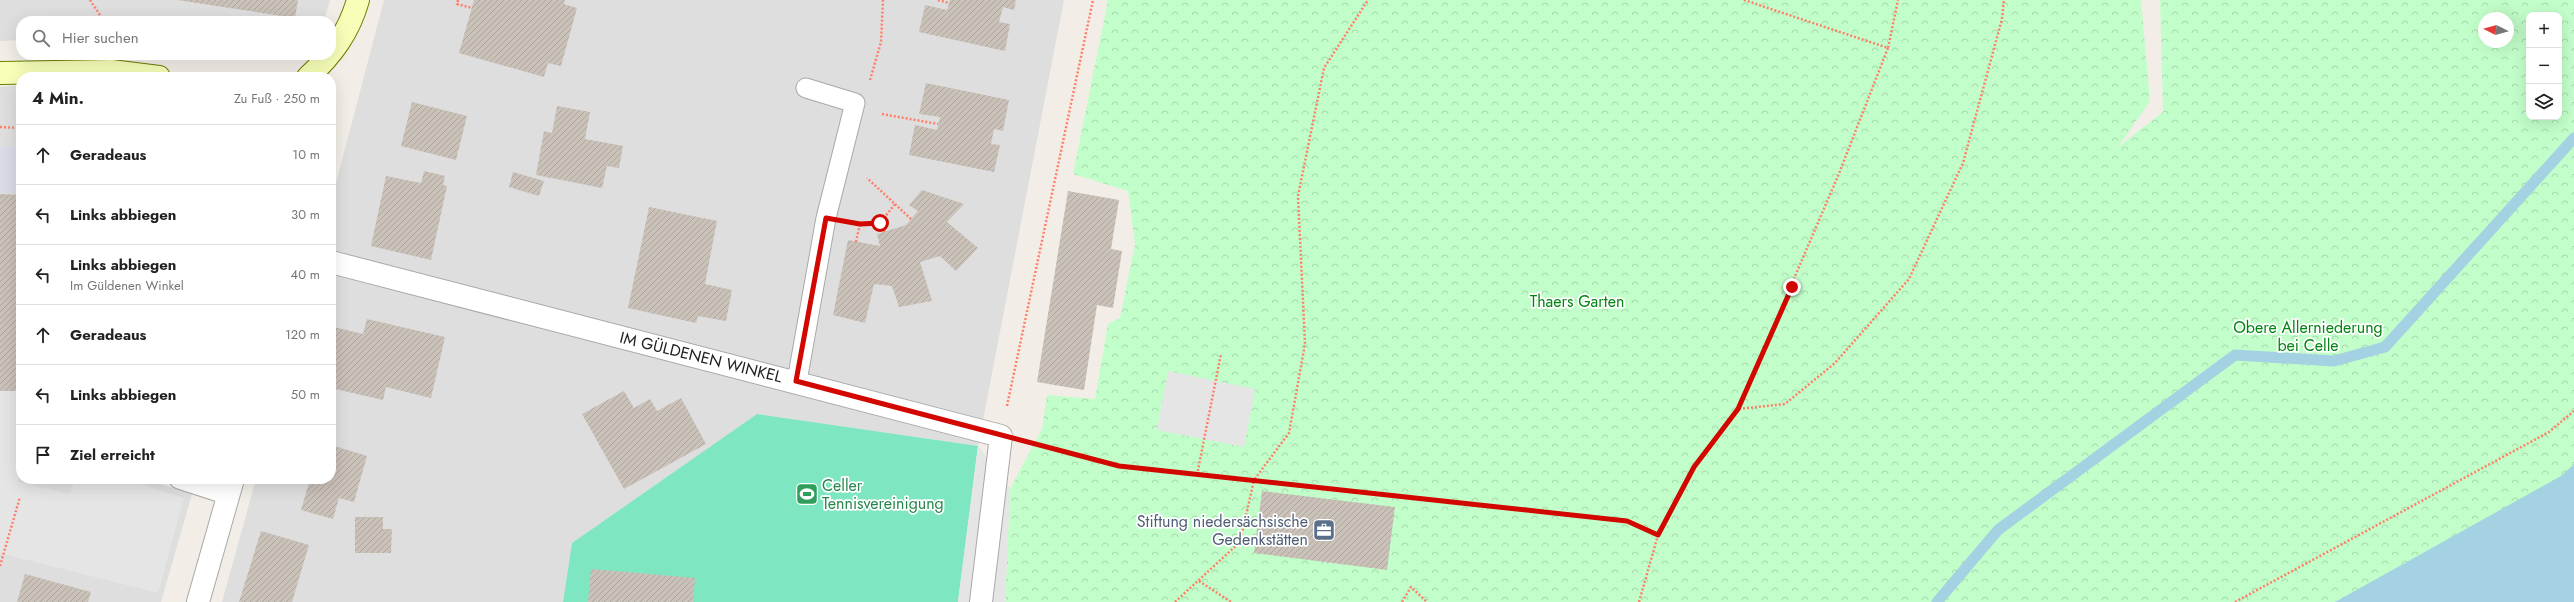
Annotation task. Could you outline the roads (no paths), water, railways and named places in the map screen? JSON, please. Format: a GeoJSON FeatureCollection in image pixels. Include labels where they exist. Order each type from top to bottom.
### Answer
{"type":"FeatureCollection","features":[{"type":"Feature","properties":{"kind":"main road"},"geometry":{"type":"LineString","coordinates":[[336,46],[354,13],[358,0]]}},
{"type":"Feature","properties":{"kind":"main road"},"geometry":{"type":"LineString","coordinates":[[314,72],[327,60]]}},
{"type":"Feature","properties":{"kind":"main road"},"geometry":{"type":"LineString","coordinates":[[55,72],[118,72]]}},
{"type":"Feature","properties":{"kind":"main road"},"geometry":{"type":"LineString","coordinates":[[0,73],[16,73]]}},
{"type":"Feature","properties":{"kind":"street","name":"IM GÜLDENEN WINKEL"},"geometry":{"type":"LineString","coordinates":[[336,263],[796,381],[1001,436],[980,602]]}},
{"type":"Feature","properties":{"kind":"street"},"geometry":{"type":"LineString","coordinates":[[198,602],[231,487]]}},
{"type":"Feature","properties":{"kind":"lane"},"geometry":{"type":"LineString","coordinates":[[796,381],[826,218],[855,103],[806,88]]}},
{"type":"Feature","properties":{"kind":"lane"},"geometry":{"type":"LineString","coordinates":[[212,484],[231,487]]}},
{"type":"Feature","properties":{"kind":"water"},"geometry":{"type":"Polygon","coordinates":[[[2574,464],[2574,602],[2335,602],[2561,476],[2574,464]]]}},
{"type":"Feature","properties":{"kind":"waterway"},"geometry":{"type":"LineString","coordinates":[[1937,602],[1998,530],[2235,355],[2334,361],[2385,347],[2574,138]]}},
{"type":"Feature","properties":{"kind":"place","name":"Celler Tennisvereinigung"},"geometry":{"type":"Point","coordinates":[807,494]}},
{"type":"Feature","properties":{"kind":"place","name":"Stiftung niedersächsische Gedenkstätten"},"geometry":{"type":"Point","coordinates":[1324,530]}},
{"type":"Feature","properties":{"kind":"park label","name":"Thaers Garten"},"geometry":{"type":"Point","coordinates":[1577,301]}},
{"type":"Feature","properties":{"kind":"park label","name":"Obere Allerniederung bei Celle"},"geometry":{"type":"Point","coordinates":[2308,336]}}]}
